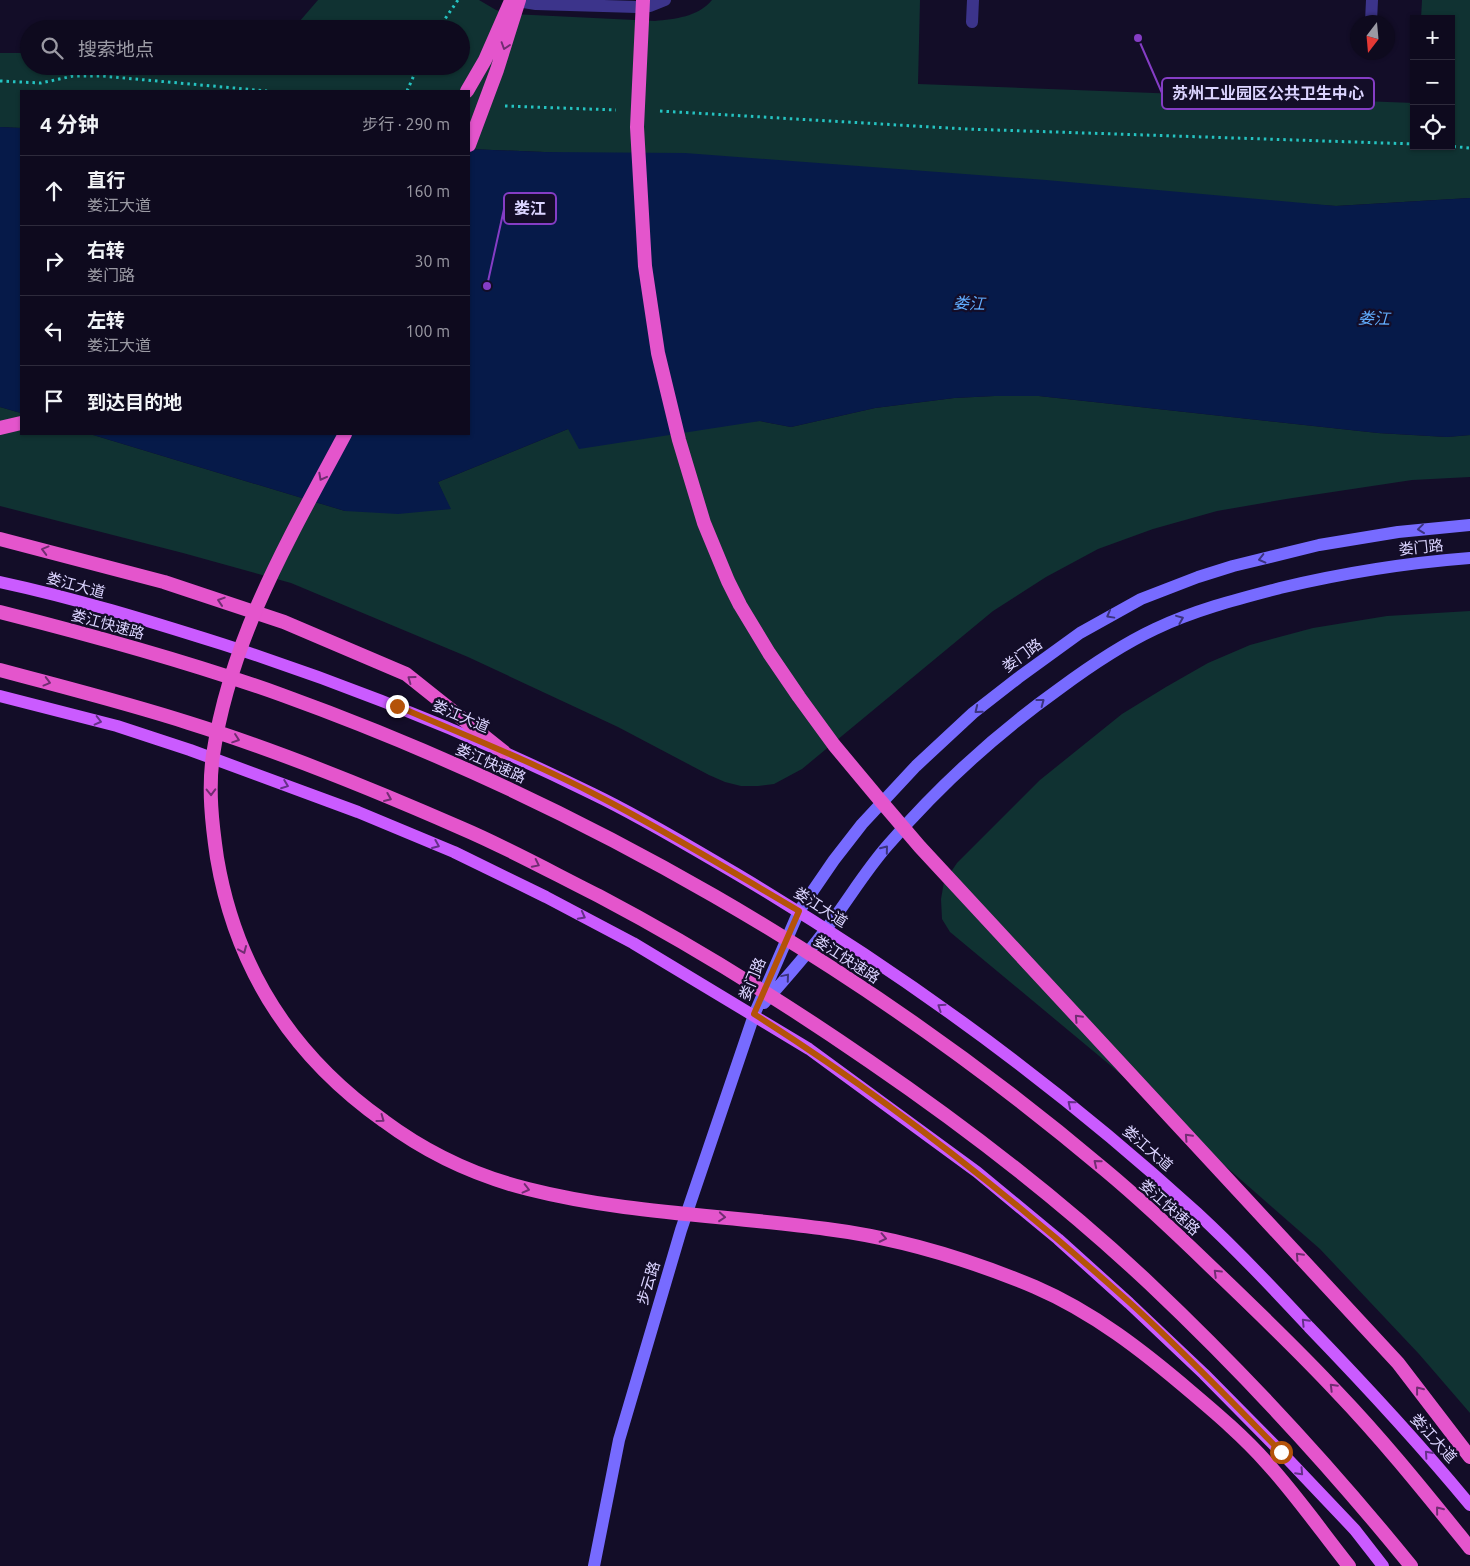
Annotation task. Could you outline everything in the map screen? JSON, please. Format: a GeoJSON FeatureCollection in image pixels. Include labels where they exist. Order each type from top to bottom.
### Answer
{"type":"FeatureCollection","features":[{"type":"Feature","properties":{"kind":"highway"},"geometry":{"type":"LineString","coordinates":[[468,90],[485,60],[511,0]]}},
{"type":"Feature","properties":{"kind":"highway"},"geometry":{"type":"LineString","coordinates":[[470,143],[497,70],[519,0]]}},
{"type":"Feature","properties":{"kind":"highway"},"geometry":{"type":"LineString","coordinates":[[643,0],[637,127],[645,266],[658,353],[679,440],[704,523],[740,605],[799,697],[834,745],[878,799],[940,869],[1398,1363],[1470,1457]]}},
{"type":"Feature","properties":{"kind":"highway"},"geometry":{"type":"LineString","coordinates":[[0,428],[20,422]]}},
{"type":"Feature","properties":{"kind":"highway"},"geometry":{"type":"LineString","coordinates":[[344,435],[273,569],[258,602],[244,638],[226,695],[212,768],[211,809],[214,840],[225,895],[235,928],[247,960],[272,1004],[286,1026],[314,1062],[342,1090],[424,1148],[485,1176],[511,1185],[618,1207],[828,1229],[883,1238],[958,1258],[1054,1296],[1098,1320],[1133,1345],[1163,1368],[1239,1435],[1268,1464],[1349,1566]]}},
{"type":"Feature","properties":{"kind":"highway"},"geometry":{"type":"LineString","coordinates":[[0,539],[164,582],[284,622],[406,674],[504,752]]}},
{"type":"Feature","properties":{"kind":"highway","name":"娄江快速路"},"geometry":{"type":"LineString","coordinates":[[0,612],[141,650],[274,692],[490,779],[672,871],[854,982],[942,1042],[1028,1106],[1107,1171],[1178,1236],[1259,1313],[1339,1394],[1412,1476],[1470,1548]]}},
{"type":"Feature","properties":{"kind":"highway"},"geometry":{"type":"LineString","coordinates":[[0,670],[194,724],[264,748],[464,829],[558,875],[647,922],[738,974],[912,1090],[993,1151],[1076,1219],[1148,1283],[1224,1356],[1298,1434],[1412,1566]]}},
{"type":"Feature","properties":{"kind":"main road","name":"娄门路"},"geometry":{"type":"LineString","coordinates":[[754,1014],[799,911],[834,860],[862,824],[916,766],[973,713],[1080,633],[1141,599],[1198,576],[1352,539],[1470,525]]}},
{"type":"Feature","properties":{"kind":"main road","name":"娄门路"},"geometry":{"type":"LineString","coordinates":[[754,1014],[826,930],[860,880],[888,845],[940,789],[995,738],[1098,661],[1155,628],[1242,598],[1358,571],[1470,558]]}},
{"type":"Feature","properties":{"kind":"main road","name":"娄江大道"},"geometry":{"type":"LineString","coordinates":[[0,582],[151,621],[296,668],[397,706],[504,752],[597,796],[688,845],[799,911],[958,1019],[1045,1083],[1126,1150],[1200,1216],[1360,1380],[1431,1457],[1470,1505]]}},
{"type":"Feature","properties":{"kind":"main road"},"geometry":{"type":"LineString","coordinates":[[0,696],[117,726],[190,750],[358,812],[454,852],[633,943],[754,1014],[809,1049],[903,1117],[977,1172],[1058,1239],[1129,1302],[1204,1374],[1355,1530],[1383,1566]]}},
{"type":"Feature","properties":{"kind":"main road","name":"步云路"},"geometry":{"type":"LineString","coordinates":[[594,1566],[618,1440],[681,1230],[754,1014]]}},
{"type":"Feature","properties":{"kind":"street"},"geometry":{"type":"LineString","coordinates":[[511,0],[536,4],[637,6],[650,6],[665,0]]}},
{"type":"Feature","properties":{"kind":"street"},"geometry":{"type":"LineString","coordinates":[[972,22],[973,0]]}},
{"type":"Feature","properties":{"kind":"street"},"geometry":{"type":"LineString","coordinates":[[1371,15],[1372,0]]}},
{"type":"Feature","properties":{"kind":"path"},"geometry":{"type":"LineString","coordinates":[[444,20],[458,0]]}},
{"type":"Feature","properties":{"kind":"path"},"geometry":{"type":"LineString","coordinates":[[407,90],[414,75]]}},
{"type":"Feature","properties":{"kind":"path"},"geometry":{"type":"LineString","coordinates":[[2,81],[41,83],[73,76],[102,76],[256,90]]}},
{"type":"Feature","properties":{"kind":"path"},"geometry":{"type":"LineString","coordinates":[[498,106],[617,110]]}},
{"type":"Feature","properties":{"kind":"path"},"geometry":{"type":"LineString","coordinates":[[656,111],[966,129],[1410,144]]}},
{"type":"Feature","properties":{"kind":"path"},"geometry":{"type":"LineString","coordinates":[[1455,147],[1470,148]]}},
{"type":"Feature","properties":{"kind":"green space"},"geometry":{"type":"Polygon","coordinates":[[[318,0],[479,0],[496,10],[512,14],[655,21],[693,14],[712,0],[920,0],[918,84],[1410,103],[1410,150],[1455,150],[1455,15],[1421,15],[1422,0],[1470,0],[1470,198],[1336,206],[544,152],[470,149],[470,90],[20,90],[20,128],[0,127],[0,53],[20,53],[20,75],[470,75],[470,20],[301,20],[318,0]]]}},
{"type":"Feature","properties":{"kind":"green space"},"geometry":{"type":"Polygon","coordinates":[[[1039,396],[1378,433],[1447,437],[1470,435],[1470,477],[1412,480],[1217,511],[1153,529],[1098,549],[1046,577],[993,611],[802,769],[774,784],[758,786],[741,786],[725,782],[618,727],[468,657],[291,583],[0,506],[0,407],[20,413],[20,435],[93,435],[345,511],[450,509],[438,482],[568,429],[760,421],[791,427],[875,408],[954,398],[1039,396]]]}},
{"type":"Feature","properties":{"kind":"green space"},"geometry":{"type":"Polygon","coordinates":[[[1470,611],[1470,1413],[1419,1354],[1320,1249],[1110,1065],[950,932],[942,919],[941,899],[944,882],[957,863],[1040,780],[1122,714],[1208,663],[1250,645],[1313,628],[1387,616],[1470,611]]]}},
{"type":"Feature","properties":{"kind":"water"},"geometry":{"type":"Polygon","coordinates":[[[0,127],[20,128],[20,413],[0,407],[0,127]]]}},
{"type":"Feature","properties":{"kind":"water"},"geometry":{"type":"Polygon","coordinates":[[[470,149],[544,152],[685,153],[1046,180],[1336,206],[1470,198],[1470,435],[1447,437],[1378,433],[1039,396],[954,398],[875,408],[791,427],[760,421],[579,449],[568,429],[438,482],[451,509],[398,514],[345,511],[93,435],[470,435],[470,149]]]}},
{"type":"Feature","properties":{"kind":"place","name":"苏州工业园区公共卫生中心"},"geometry":{"type":"Point","coordinates":[1138,38]}},
{"type":"Feature","properties":{"kind":"place","name":"娄江"},"geometry":{"type":"Point","coordinates":[487,286]}},
{"type":"Feature","properties":{"kind":"route"},"geometry":{"type":"LineString","coordinates":[[397,706],[504,752],[597,796],[688,845],[799,911],[754,1014],[809,1049],[896,1111],[977,1172],[1058,1239],[1129,1302],[1281,1452]]}}]}
